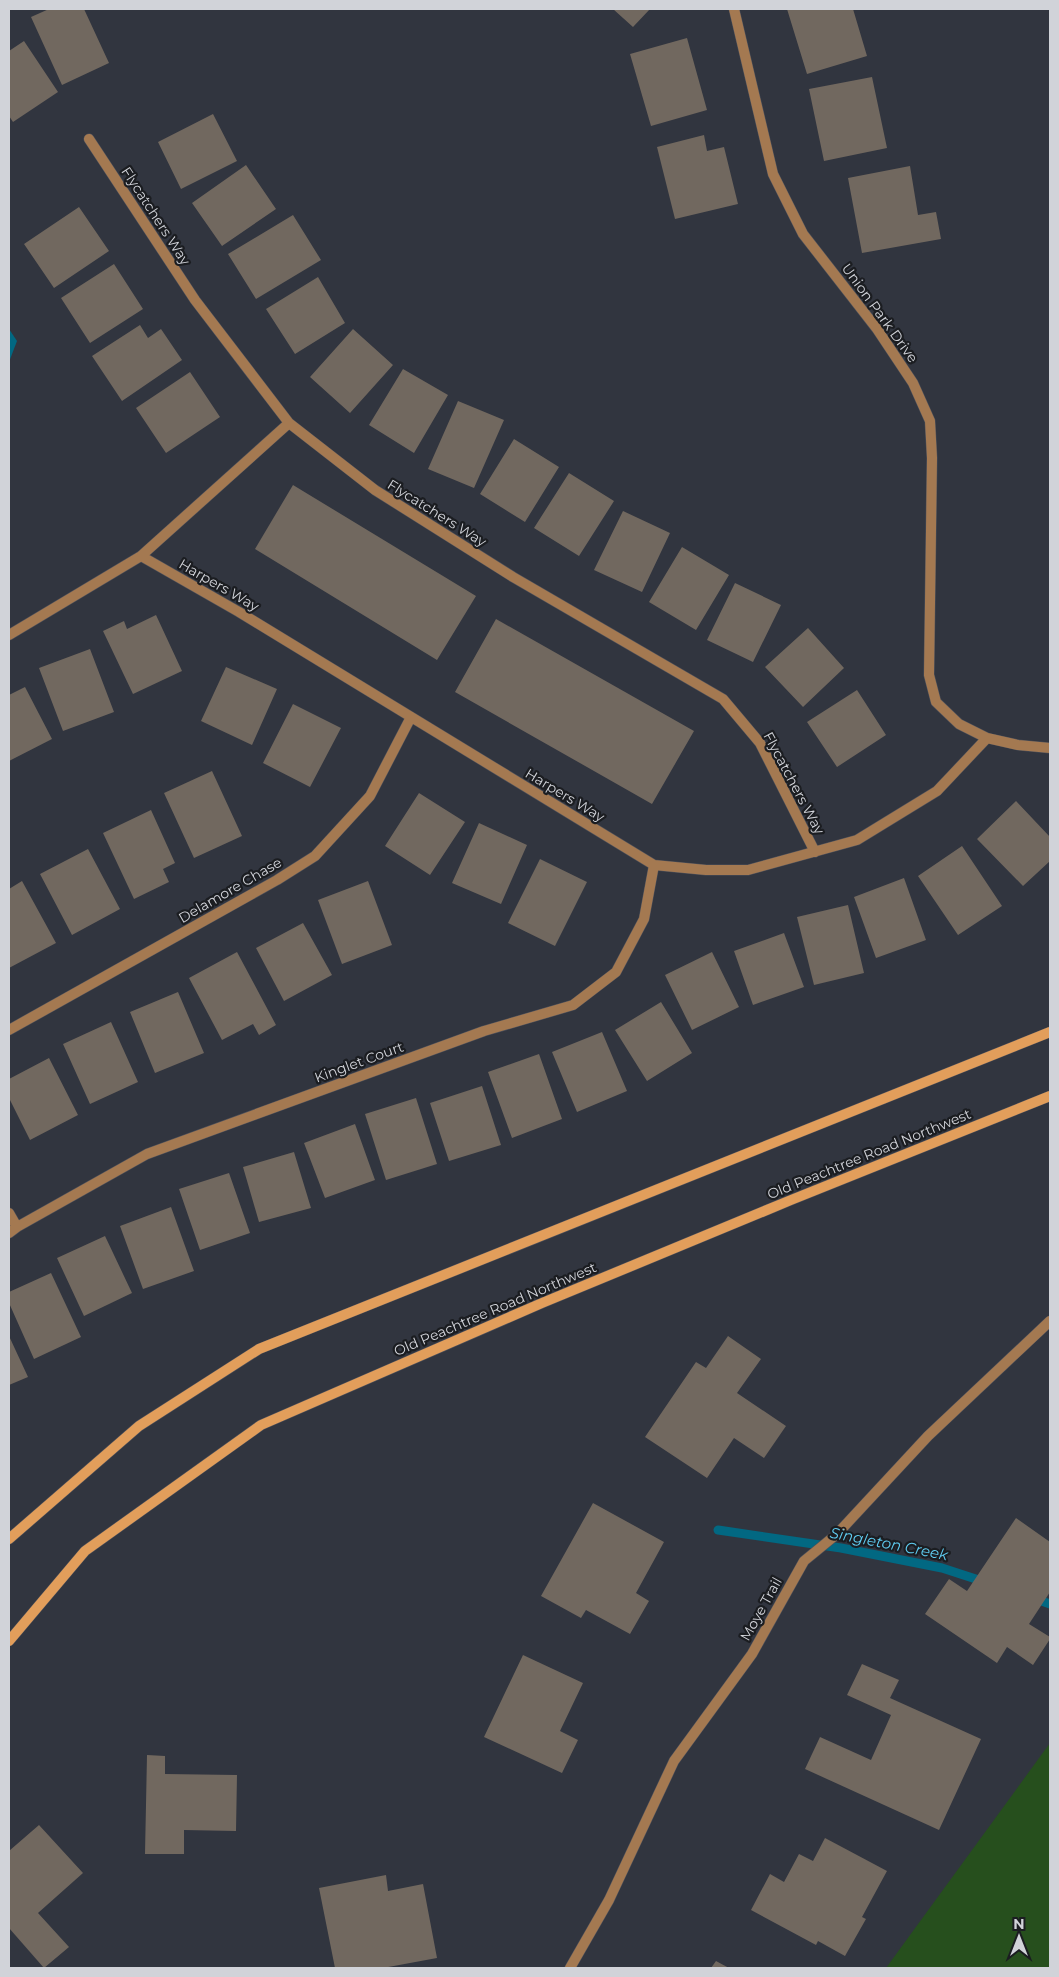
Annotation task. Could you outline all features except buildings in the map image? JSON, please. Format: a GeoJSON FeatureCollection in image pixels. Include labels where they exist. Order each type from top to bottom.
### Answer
{"type":"FeatureCollection","features":[{"type":"Feature","properties":{"kind":"main road"},"geometry":{"type":"LineString","coordinates":[[9,1539],[139,1426],[259,1349],[1050,1032]]}},
{"type":"Feature","properties":{"kind":"main road","name":"Old Peachtree Road Northwest"},"geometry":{"type":"LineString","coordinates":[[9,1641],[85,1552],[261,1425],[552,1299],[1050,1096]]}},
{"type":"Feature","properties":{"kind":"street","name":"Union Park Drive"},"geometry":{"type":"LineString","coordinates":[[734,9],[773,174],[803,234],[877,329],[913,383],[930,421],[932,458],[929,675],[936,702],[959,724],[987,738],[1018,745],[1050,748]]}},
{"type":"Feature","properties":{"kind":"street","name":"Flycatchers Way"},"geometry":{"type":"LineString","coordinates":[[89,139],[195,300],[289,423],[376,490],[513,577],[723,698],[760,743],[815,852]]}},
{"type":"Feature","properties":{"kind":"street"},"geometry":{"type":"LineString","coordinates":[[9,635],[141,556],[289,423]]}},
{"type":"Feature","properties":{"kind":"street","name":"Harpers Way"},"geometry":{"type":"LineString","coordinates":[[141,556],[239,612],[654,864],[706,870],[748,870],[858,840],[937,791],[987,738]]}},
{"type":"Feature","properties":{"kind":"street","name":"Delamore Chase"},"geometry":{"type":"LineString","coordinates":[[9,1030],[277,880],[316,856],[370,796],[411,717]]}},
{"type":"Feature","properties":{"kind":"street","name":"Kinglet Court"},"geometry":{"type":"LineString","coordinates":[[9,1233],[17,1226],[147,1154],[484,1031],[573,1005],[616,972],[644,919],[654,864]]}},
{"type":"Feature","properties":{"kind":"street"},"geometry":{"type":"LineString","coordinates":[[9,1213],[17,1226]]}},
{"type":"Feature","properties":{"kind":"street","name":"Moye Trail"},"geometry":{"type":"LineString","coordinates":[[570,1968],[609,1900],[674,1761],[752,1654],[804,1561],[837,1534],[928,1436],[1050,1321]]}},
{"type":"Feature","properties":{"kind":"green space"},"geometry":{"type":"Polygon","coordinates":[[[1050,1743],[1050,1968],[886,1968],[1050,1743]]]}},
{"type":"Feature","properties":{"kind":"water"},"geometry":{"type":"Polygon","coordinates":[[[9,329],[17,341],[9,362],[9,329]]]}},
{"type":"Feature","properties":{"kind":"waterway","name":"Singleton Creek"},"geometry":{"type":"LineString","coordinates":[[718,1530],[841,1548],[942,1568],[985,1582]]}},
{"type":"Feature","properties":{"kind":"waterway","name":"Singleton Creek"},"geometry":{"type":"LineString","coordinates":[[1033,1598],[1050,1604]]}}]}
